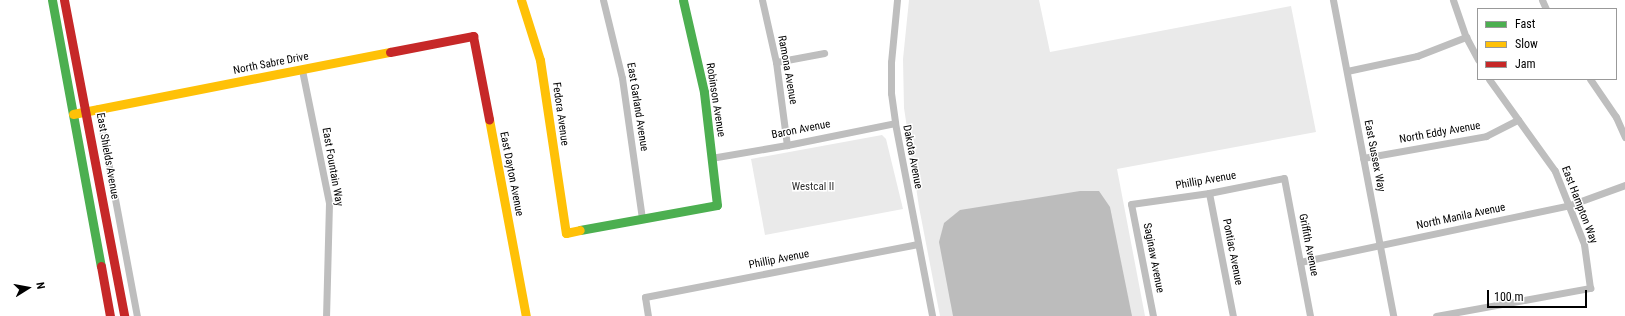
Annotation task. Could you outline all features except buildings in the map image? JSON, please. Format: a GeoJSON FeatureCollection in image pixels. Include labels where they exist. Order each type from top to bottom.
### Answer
{"type":"FeatureCollection","features":[{"type":"Feature","properties":{"kind":"street"},"geometry":{"type":"LineString","coordinates":[[52,0],[110,316]]}},
{"type":"Feature","properties":{"kind":"street","name":"East Shields Avenue"},"geometry":{"type":"LineString","coordinates":[[64,0],[124,316]]}},
{"type":"Feature","properties":{"kind":"street","name":"Fedora Avenue"},"geometry":{"type":"LineString","coordinates":[[521,0],[540,60],[566,233],[642,219]]}},
{"type":"Feature","properties":{"kind":"street","name":"East Garland Avenue"},"geometry":{"type":"LineString","coordinates":[[603,0],[622,78],[642,219]]}},
{"type":"Feature","properties":{"kind":"street","name":"Robinson Avenue"},"geometry":{"type":"LineString","coordinates":[[642,219],[717,206],[704,92],[683,0]]}},
{"type":"Feature","properties":{"kind":"street","name":"Ramona Avenue"},"geometry":{"type":"LineString","coordinates":[[762,0],[776,62],[787,145]]}},
{"type":"Feature","properties":{"kind":"street","name":"Dakota Avenue"},"geometry":{"type":"LineString","coordinates":[[897,0],[891,62],[891,93],[895,123],[932,316]]}},
{"type":"Feature","properties":{"kind":"street","name":"East Sussex Way"},"geometry":{"type":"LineString","coordinates":[[1333,0],[1393,316]]}},
{"type":"Feature","properties":{"kind":"street"},"geometry":{"type":"LineString","coordinates":[[1453,0],[1466,37],[1477,58]]}},
{"type":"Feature","properties":{"kind":"street","name":"North Sabre Drive"},"geometry":{"type":"LineString","coordinates":[[73,114],[473,36]]}},
{"type":"Feature","properties":{"kind":"street","name":"East Dayton Avenue"},"geometry":{"type":"LineString","coordinates":[[473,36],[526,316]]}},
{"type":"Feature","properties":{"kind":"street"},"geometry":{"type":"LineString","coordinates":[[1347,71],[1417,56],[1466,37]]}},
{"type":"Feature","properties":{"kind":"street"},"geometry":{"type":"LineString","coordinates":[[776,62],[824,53]]}},
{"type":"Feature","properties":{"kind":"street","name":"East Fountain Way"},"geometry":{"type":"LineString","coordinates":[[302,70],[329,203],[326,316]]}},
{"type":"Feature","properties":{"kind":"street","name":"East Hampton Way"},"geometry":{"type":"LineString","coordinates":[[1436,316],[1590,288],[1584,244],[1570,205],[1555,171],[1490,80]]}},
{"type":"Feature","properties":{"kind":"street"},"geometry":{"type":"LineString","coordinates":[[1591,80],[1616,118],[1625,137]]}},
{"type":"Feature","properties":{"kind":"street","name":"East Shields Avenue"},"geometry":{"type":"LineString","coordinates":[[98,108],[137,316]]}},
{"type":"Feature","properties":{"kind":"street","name":"North Eddy Avenue"},"geometry":{"type":"LineString","coordinates":[[1363,158],[1486,136],[1518,120]]}},
{"type":"Feature","properties":{"kind":"street","name":"Baron Avenue"},"geometry":{"type":"LineString","coordinates":[[711,158],[787,145],[895,123]]}},
{"type":"Feature","properties":{"kind":"street","name":"Phillip Avenue"},"geometry":{"type":"LineString","coordinates":[[1131,204],[1209,193],[1284,178]]}},
{"type":"Feature","properties":{"kind":"street","name":"Griffith Avenue"},"geometry":{"type":"LineString","coordinates":[[1284,178],[1310,316]]}},
{"type":"Feature","properties":{"kind":"street","name":"North Manila Avenue"},"geometry":{"type":"LineString","coordinates":[[1300,262],[1570,205],[1625,185]]}},
{"type":"Feature","properties":{"kind":"street","name":"Pontiac Avenue"},"geometry":{"type":"LineString","coordinates":[[1209,193],[1233,316]]}},
{"type":"Feature","properties":{"kind":"street","name":"Saginaw Avenue"},"geometry":{"type":"LineString","coordinates":[[1131,204],[1153,316]]}},
{"type":"Feature","properties":{"kind":"street","name":"Phillip Avenue"},"geometry":{"type":"LineString","coordinates":[[648,316],[645,297],[918,244]]}},
{"type":"Feature","properties":{"kind":"green space"},"geometry":{"type":"Polygon","coordinates":[[[909,0],[1039,0],[1050,52],[1291,6],[1316,132],[1117,169],[1145,316],[940,316],[919,207],[904,108],[903,59],[909,0]]]}},
{"type":"Feature","properties":{"kind":"green space","name":"Westcal II"},"geometry":{"type":"Polygon","coordinates":[[[882,135],[886,139],[903,209],[765,235],[751,159],[882,135]]]}},
{"type":"Feature","properties":{"kind":"shaded area"},"geometry":{"type":"Polygon","coordinates":[[[1080,191],[1099,191],[1110,207],[1132,316],[953,316],[939,242],[944,223],[960,210],[1080,191]]]}},
{"type":"Feature","properties":{"kind":"traffic: fast"},"geometry":{"type":"LineString","coordinates":[[52,0],[101,266]]}},
{"type":"Feature","properties":{"kind":"traffic: fast"},"geometry":{"type":"LineString","coordinates":[[580,230],[717,205],[704,92],[683,0]]}},
{"type":"Feature","properties":{"kind":"traffic: slow"},"geometry":{"type":"LineString","coordinates":[[521,0],[540,60],[566,233],[580,230]]}},
{"type":"Feature","properties":{"kind":"traffic: slow"},"geometry":{"type":"LineString","coordinates":[[73,114],[390,52]]}},
{"type":"Feature","properties":{"kind":"traffic: slow"},"geometry":{"type":"LineString","coordinates":[[489,119],[526,316]]}},
{"type":"Feature","properties":{"kind":"traffic: jam"},"geometry":{"type":"LineString","coordinates":[[64,0],[124,316]]}},
{"type":"Feature","properties":{"kind":"traffic: jam"},"geometry":{"type":"LineString","coordinates":[[390,52],[473,36],[489,119]]}},
{"type":"Feature","properties":{"kind":"traffic: jam"},"geometry":{"type":"LineString","coordinates":[[101,266],[110,316]]}}]}
